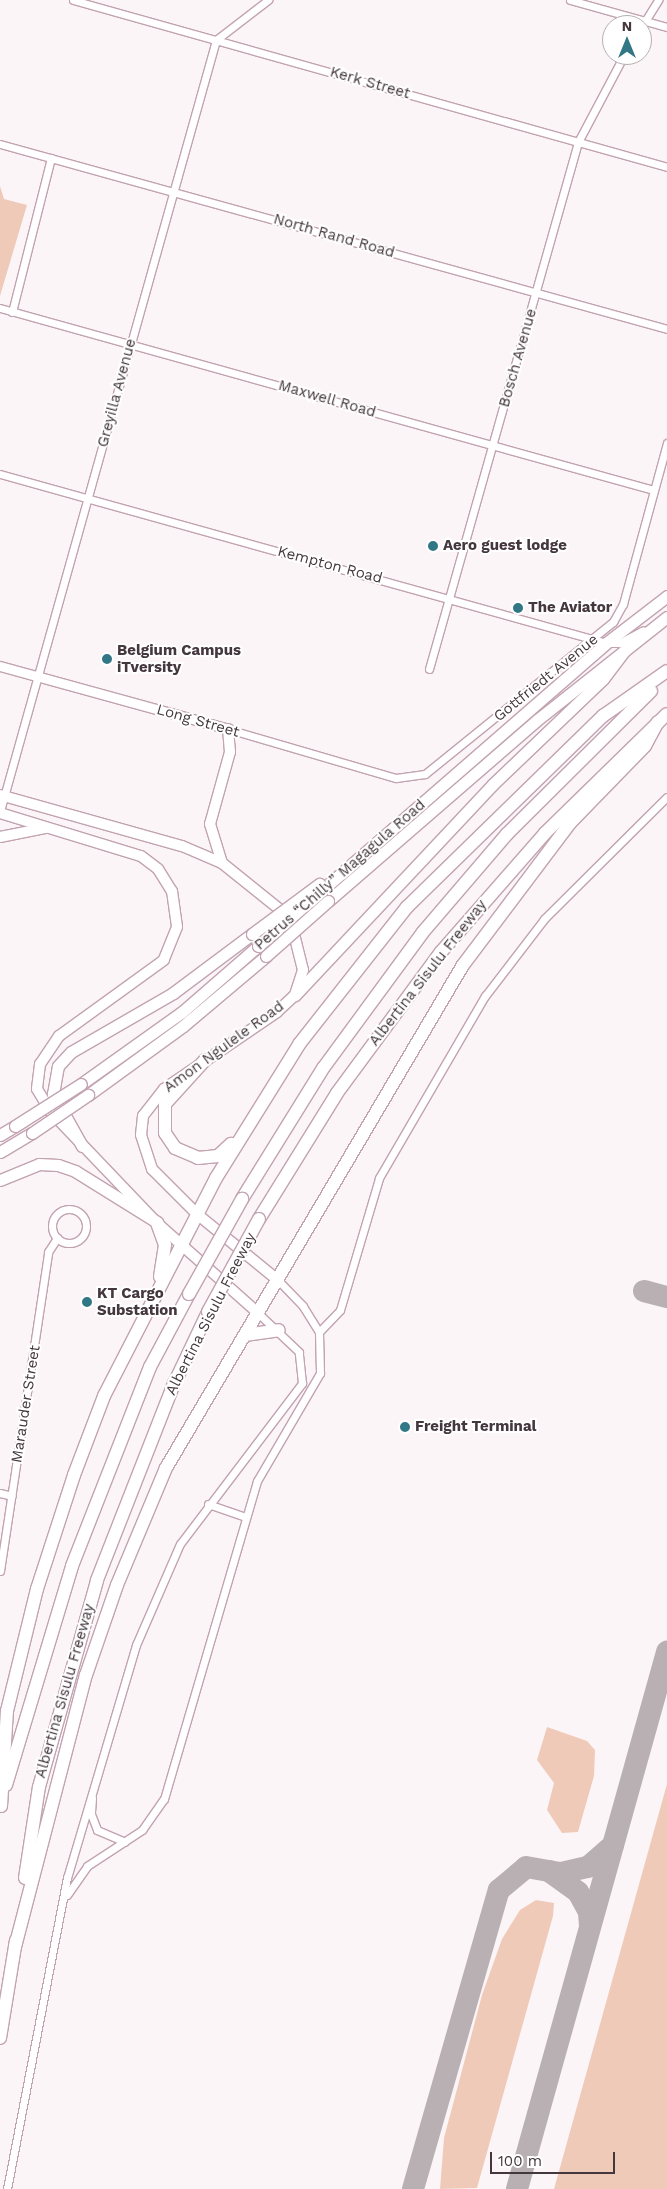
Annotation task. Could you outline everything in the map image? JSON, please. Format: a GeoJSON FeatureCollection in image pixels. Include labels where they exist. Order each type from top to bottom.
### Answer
{"type":"FeatureCollection","features":[{"type":"Feature","properties":{"kind":"highway"},"geometry":{"type":"LineString","coordinates":[[1,1809],[7,1711],[37,1589],[104,1396],[181,1243],[255,1112],[338,990],[432,880],[603,716],[667,672]]}},
{"type":"Feature","properties":{"kind":"highway","name":"Albertina Sisulu Freeway"},"geometry":{"type":"LineString","coordinates":[[1,1809],[21,1724],[78,1548],[147,1376],[189,1294],[242,1199],[324,1067],[423,932],[507,834],[667,676]]}},
{"type":"Feature","properties":{"kind":"highway"},"geometry":{"type":"LineString","coordinates":[[15,1947],[86,1675],[117,1585],[166,1468],[259,1314],[372,1111],[463,965],[570,823],[642,750],[663,718]]}},
{"type":"Feature","properties":{"kind":"highway","name":"Albertina Sisulu Freeway"},"geometry":{"type":"LineString","coordinates":[[0,2038],[39,1787],[68,1674],[139,1469],[208,1312],[259,1219],[332,1101],[441,952],[545,832],[663,718]]}},
{"type":"Feature","properties":{"kind":"highway"},"geometry":{"type":"LineString","coordinates":[[205,1060],[165,1104],[162,1124],[176,1148],[198,1158],[218,1156],[255,1112]]}},
{"type":"Feature","properties":{"kind":"highway"},"geometry":{"type":"LineString","coordinates":[[156,1291],[164,1245],[157,1223]]}},
{"type":"Feature","properties":{"kind":"highway"},"geometry":{"type":"LineString","coordinates":[[245,1335],[279,1330]]}},
{"type":"Feature","properties":{"kind":"main road","name":"Petrus “Chilly” Magagula Road"},"geometry":{"type":"LineString","coordinates":[[0,1152],[88,1095],[183,1026],[266,956],[323,892],[392,830],[606,643],[667,596]]}},
{"type":"Feature","properties":{"kind":"main road","name":"Petrus “Chilly” Magagula Road"},"geometry":{"type":"LineString","coordinates":[[0,1135],[81,1084],[182,1012],[323,892],[667,617]]}},
{"type":"Feature","properties":{"kind":"main road"},"geometry":{"type":"LineString","coordinates":[[295,995],[492,785],[603,679],[626,648]]}},
{"type":"Feature","properties":{"kind":"main road"},"geometry":{"type":"LineString","coordinates":[[222,863],[210,824],[230,752],[228,729]]}},
{"type":"Feature","properties":{"kind":"main road","name":"Amon Ngulele Road"},"geometry":{"type":"LineString","coordinates":[[2,796],[182,846],[222,863],[278,908],[294,934],[303,970],[295,995],[277,1012],[205,1060],[151,1102],[140,1135],[152,1169],[197,1214],[278,1281]]}},
{"type":"Feature","properties":{"kind":"main road"},"geometry":{"type":"LineString","coordinates":[[0,812],[49,828],[81,835],[141,856],[158,869],[172,890],[177,920],[173,943],[153,973],[59,1036],[40,1064],[36,1076],[40,1099],[82,1146],[157,1223],[259,1314]]}},
{"type":"Feature","properties":{"kind":"main road"},"geometry":{"type":"LineString","coordinates":[[0,836],[49,828]]}},
{"type":"Feature","properties":{"kind":"main road"},"geometry":{"type":"LineString","coordinates":[[82,1146],[53,1094],[58,1066],[72,1052],[173,993],[252,934],[323,892]]}},
{"type":"Feature","properties":{"kind":"main road"},"geometry":{"type":"LineString","coordinates":[[0,1180],[38,1164],[58,1165],[75,1171],[157,1223]]}},
{"type":"Feature","properties":{"kind":"street","name":"Kerk Street"},"geometry":{"type":"LineString","coordinates":[[73,0],[667,167]]}},
{"type":"Feature","properties":{"kind":"street"},"geometry":{"type":"LineString","coordinates":[[216,40],[268,0]]}},
{"type":"Feature","properties":{"kind":"street"},"geometry":{"type":"LineString","coordinates":[[570,0],[616,15]]}},
{"type":"Feature","properties":{"kind":"street"},"geometry":{"type":"LineString","coordinates":[[649,15],[658,0]]}},
{"type":"Feature","properties":{"kind":"street"},"geometry":{"type":"LineString","coordinates":[[652,25],[667,27]]}},
{"type":"Feature","properties":{"kind":"street","name":"Greyilla Avenue"},"geometry":{"type":"LineString","coordinates":[[0,812],[2,796],[89,500],[129,344],[216,40]]}},
{"type":"Feature","properties":{"kind":"street","name":"Bosch Avenue"},"geometry":{"type":"LineString","coordinates":[[429,669],[578,142],[619,65]]}},
{"type":"Feature","properties":{"kind":"street","name":"North Rand Road"},"geometry":{"type":"LineString","coordinates":[[0,144],[667,329]]}},
{"type":"Feature","properties":{"kind":"street"},"geometry":{"type":"LineString","coordinates":[[12,312],[51,158]]}},
{"type":"Feature","properties":{"kind":"street","name":"Maxwell Road"},"geometry":{"type":"LineString","coordinates":[[0,308],[654,490]]}},
{"type":"Feature","properties":{"kind":"street","name":"Gottfriedt Avenue"},"geometry":{"type":"LineString","coordinates":[[396,778],[415,778],[434,767],[594,639],[621,609],[667,444]]}},
{"type":"Feature","properties":{"kind":"street","name":"Kempton Road"},"geometry":{"type":"LineString","coordinates":[[0,474],[606,643]]}},
{"type":"Feature","properties":{"kind":"street"},"geometry":{"type":"LineString","coordinates":[[606,643],[619,643],[656,625]]}},
{"type":"Feature","properties":{"kind":"street","name":"Long Street"},"geometry":{"type":"LineString","coordinates":[[0,666],[396,778]]}},
{"type":"Feature","properties":{"kind":"street"},"geometry":{"type":"LineString","coordinates":[[319,1332],[340,1310],[379,1178],[485,996],[544,919],[667,797]]}},
{"type":"Feature","properties":{"kind":"street","name":"Marauder Street"},"geometry":{"type":"LineString","coordinates":[[70,1209],[78,1212],[86,1225],[84,1233],[72,1243],[57,1238],[52,1223],[55,1216],[70,1209]]}},
{"type":"Feature","properties":{"kind":"street","name":"Marauder Street"},"geometry":{"type":"LineString","coordinates":[[0,1571],[48,1252],[57,1238]]}},
{"type":"Feature","properties":{"kind":"street"},"geometry":{"type":"LineString","coordinates":[[66,1895],[87,1866],[125,1842],[152,1820],[168,1789],[245,1516],[274,1447],[320,1373],[319,1332],[303,1306],[278,1281]]}},
{"type":"Feature","properties":{"kind":"street"},"geometry":{"type":"LineString","coordinates":[[7,2189],[66,1895],[94,1782],[136,1645],[180,1544],[208,1504],[302,1383],[303,1362],[279,1330],[259,1314]]}},
{"type":"Feature","properties":{"kind":"street"},"geometry":{"type":"LineString","coordinates":[[0,1493],[12,1496]]}},
{"type":"Feature","properties":{"kind":"street"},"geometry":{"type":"LineString","coordinates":[[208,1504],[245,1516]]}},
{"type":"Feature","properties":{"kind":"street"},"geometry":{"type":"LineString","coordinates":[[94,1782],[93,1823],[106,1837],[125,1842]]}},
{"type":"Feature","properties":{"kind":"shaded area"},"geometry":{"type":"Polygon","coordinates":[[[0,186],[4,199],[27,205],[0,296],[0,186]]]}},
{"type":"Feature","properties":{"kind":"shaded area"},"geometry":{"type":"Polygon","coordinates":[[[547,1727],[587,1741],[595,1750],[594,1776],[578,1832],[562,1833],[547,1810],[554,1783],[537,1760],[547,1727]]]}},
{"type":"Feature","properties":{"kind":"shaded area"},"geometry":{"type":"Polygon","coordinates":[[[667,1784],[667,2189],[554,2189],[667,1784]]]}},
{"type":"Feature","properties":{"kind":"shaded area"},"geometry":{"type":"Polygon","coordinates":[[[536,1900],[554,1903],[553,1916],[477,2188],[440,2189],[444,2138],[482,1995],[502,1939],[520,1910],[536,1900]]]}},
{"type":"Feature","properties":{"kind":"taxiway"},"geometry":{"type":"LineString","coordinates":[[644,1291],[667,1297]]}},
{"type":"Feature","properties":{"kind":"taxiway"},"geometry":{"type":"LineString","coordinates":[[517,2189],[667,1652]]}},
{"type":"Feature","properties":{"kind":"taxiway"},"geometry":{"type":"LineString","coordinates":[[413,2189],[499,1890],[526,1867],[561,1873],[588,1867],[613,1845]]}},
{"type":"Feature","properties":{"kind":"taxiway"},"geometry":{"type":"LineString","coordinates":[[549,1871],[578,1892],[589,1912],[590,1925]]}},
{"type":"Feature","properties":{"kind":"place","name":"Aero guest lodge"},"geometry":{"type":"Point","coordinates":[433,546]}},
{"type":"Feature","properties":{"kind":"place","name":"The Aviator"},"geometry":{"type":"Point","coordinates":[518,608]}},
{"type":"Feature","properties":{"kind":"place","name":"Belgium Campus iTversity"},"geometry":{"type":"Point","coordinates":[107,659]}},
{"type":"Feature","properties":{"kind":"place","name":"KT Cargo Substation"},"geometry":{"type":"Point","coordinates":[87,1302]}},
{"type":"Feature","properties":{"kind":"place","name":"Freight Terminal"},"geometry":{"type":"Point","coordinates":[405,1427]}}]}
